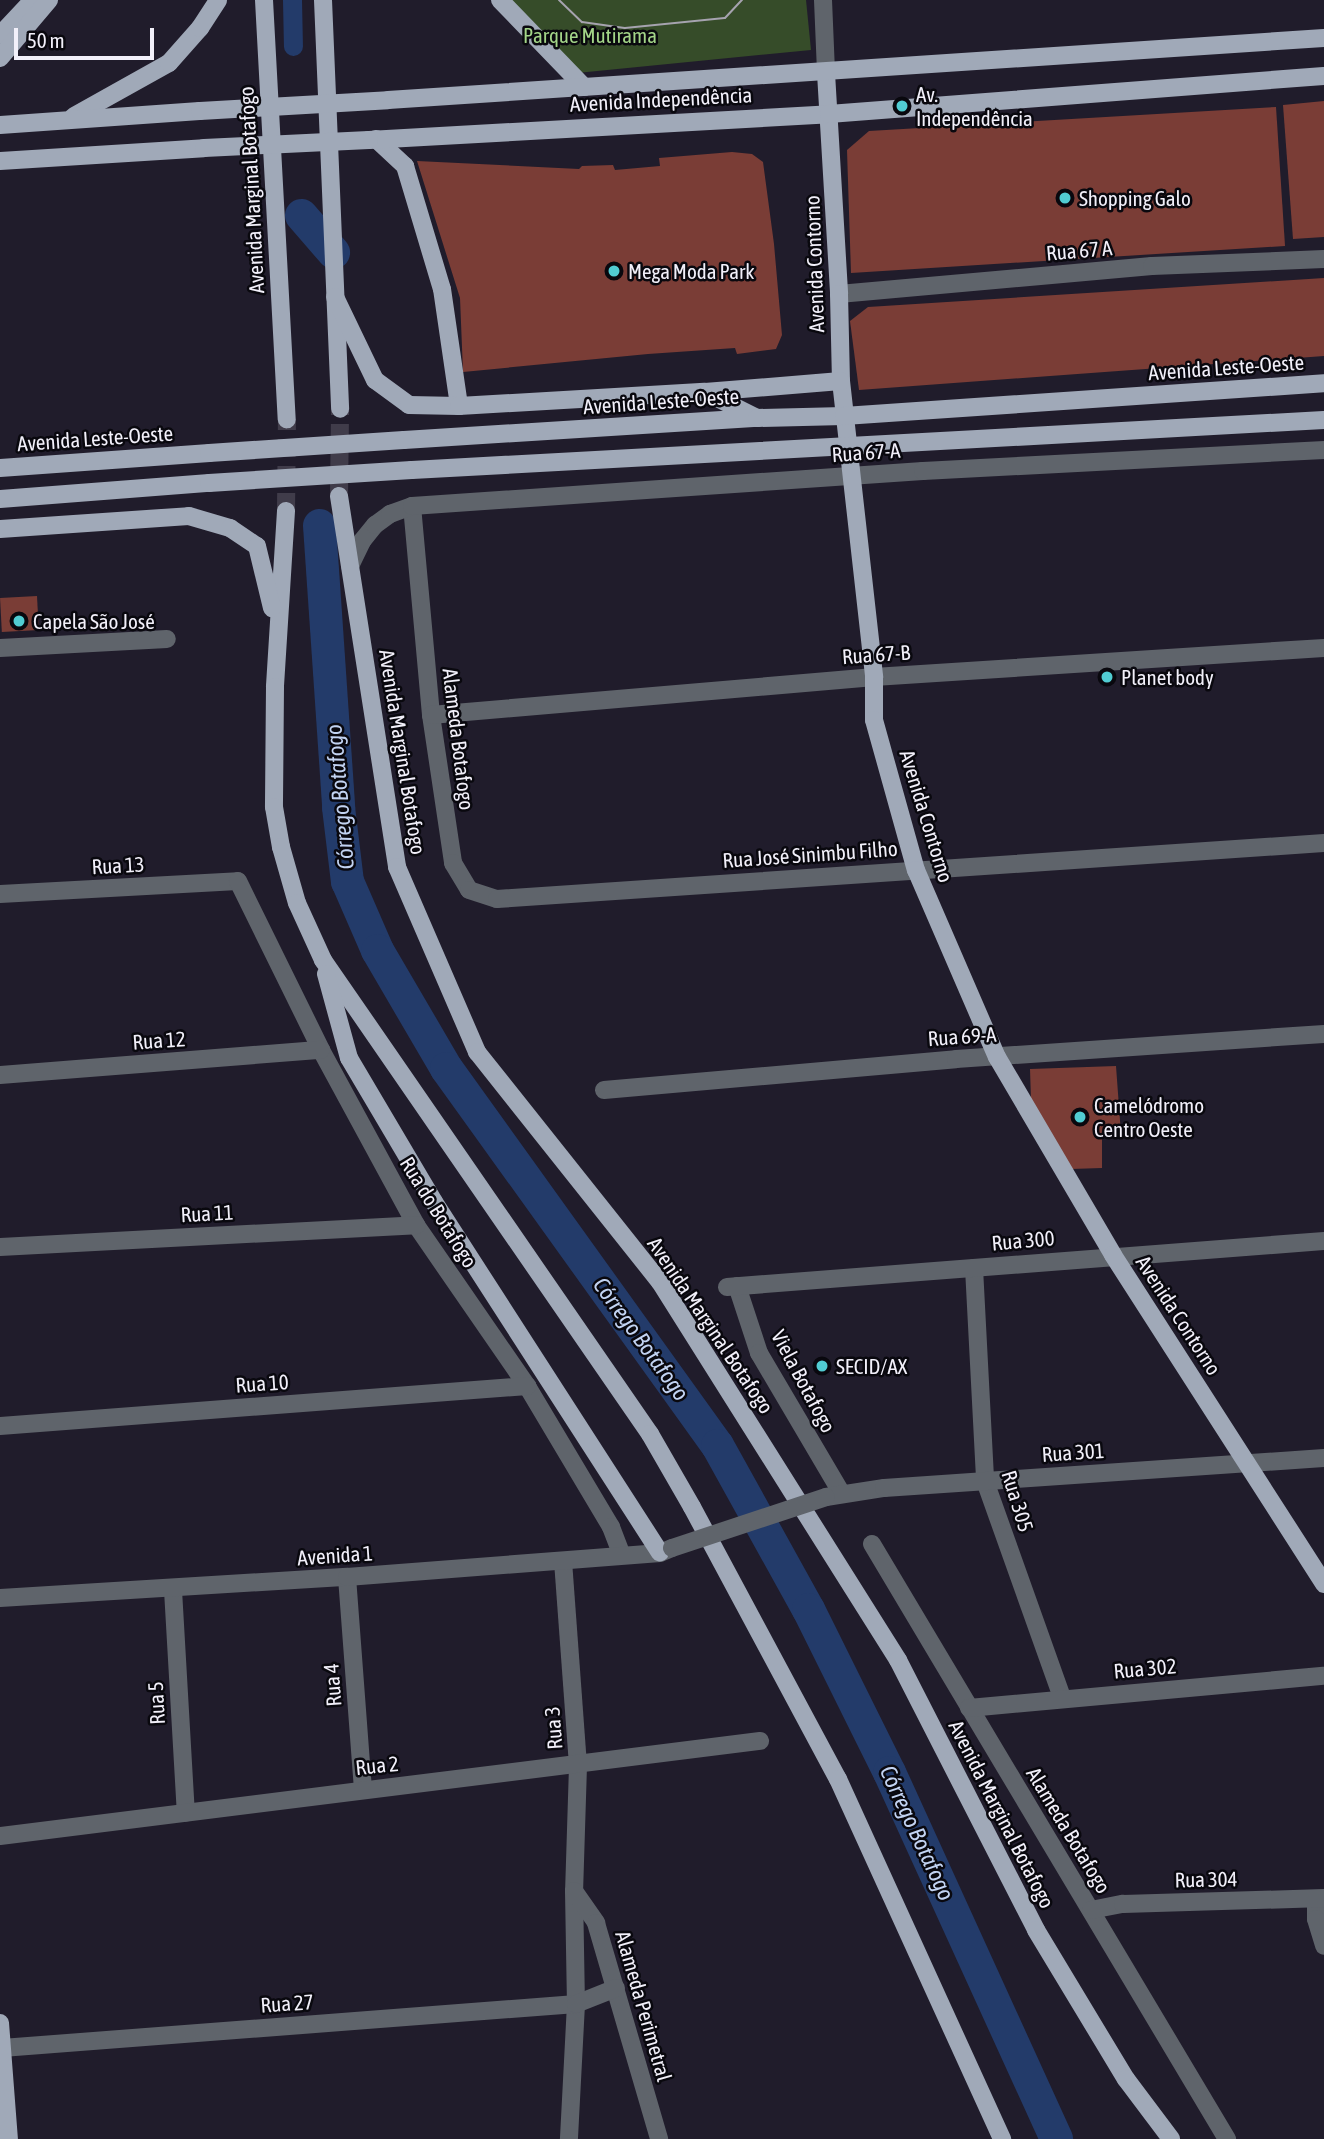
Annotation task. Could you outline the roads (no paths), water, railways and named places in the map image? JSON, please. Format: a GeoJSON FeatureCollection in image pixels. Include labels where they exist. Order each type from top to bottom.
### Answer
{"type":"FeatureCollection","features":[{"type":"Feature","properties":{"kind":"main road"},"geometry":{"type":"LineString","coordinates":[[0,35],[33,0]]}},
{"type":"Feature","properties":{"kind":"main road"},"geometry":{"type":"LineString","coordinates":[[0,58],[49,0]]}},
{"type":"Feature","properties":{"kind":"main road"},"geometry":{"type":"LineString","coordinates":[[66,120],[169,63],[200,28],[218,0]]}},
{"type":"Feature","properties":{"kind":"main road","name":"Avenida Marginal Botafogo"},"geometry":{"type":"LineString","coordinates":[[264,0],[287,419]]}},
{"type":"Feature","properties":{"kind":"main road"},"geometry":{"type":"LineString","coordinates":[[323,0],[340,409]]}},
{"type":"Feature","properties":{"kind":"main road"},"geometry":{"type":"LineString","coordinates":[[500,0],[584,87]]}},
{"type":"Feature","properties":{"kind":"main road","name":"Avenida Independência"},"geometry":{"type":"LineString","coordinates":[[0,125],[826,73],[1324,38]]}},
{"type":"Feature","properties":{"kind":"main road","name":"Avenida Contorno"},"geometry":{"type":"LineString","coordinates":[[826,73],[839,294],[841,381],[854,476],[874,677],[874,720],[916,870],[997,1057],[1113,1255],[1324,1584]]}},
{"type":"Feature","properties":{"kind":"main road","name":"Avenida Independência"},"geometry":{"type":"LineString","coordinates":[[0,161],[829,114],[1324,76]]}},
{"type":"Feature","properties":{"kind":"main road"},"geometry":{"type":"LineString","coordinates":[[373,139],[405,166],[442,289],[459,406]]}},
{"type":"Feature","properties":{"kind":"main road"},"geometry":{"type":"LineString","coordinates":[[335,297],[375,380],[409,405],[459,406],[841,381]]}},
{"type":"Feature","properties":{"kind":"main road","name":"Avenida Leste-Oeste"},"geometry":{"type":"LineString","coordinates":[[0,468],[757,418],[844,416],[1324,383]]}},
{"type":"Feature","properties":{"kind":"main road"},"geometry":{"type":"LineString","coordinates":[[705,392],[757,418]]}},
{"type":"Feature","properties":{"kind":"main road"},"geometry":{"type":"LineString","coordinates":[[0,499],[412,470],[1324,420]]}},
{"type":"Feature","properties":{"kind":"main road","name":"Avenida Marginal Botafogo"},"geometry":{"type":"LineString","coordinates":[[339,496],[397,867],[477,1052],[660,1282],[898,1660],[1036,1930],[1126,2079],[1171,2139]]}},
{"type":"Feature","properties":{"kind":"main road"},"geometry":{"type":"LineString","coordinates":[[286,511],[277,632],[274,807],[281,847],[296,903],[323,960],[650,1434],[838,1779],[1002,2139]]}},
{"type":"Feature","properties":{"kind":"main road"},"geometry":{"type":"LineString","coordinates":[[0,529],[189,516],[230,528],[257,545],[277,632]]}},
{"type":"Feature","properties":{"kind":"main road"},"geometry":{"type":"LineString","coordinates":[[323,960],[349,1058],[434,1202],[666,1550]]}},
{"type":"Feature","properties":{"kind":"main road"},"geometry":{"type":"LineString","coordinates":[[0,2024],[9,2139]]}},
{"type":"Feature","properties":{"kind":"street","name":"Avenida Contorno"},"geometry":{"type":"LineString","coordinates":[[823,0],[826,73]]}},
{"type":"Feature","properties":{"kind":"street","name":"Rua 67 A"},"geometry":{"type":"LineString","coordinates":[[839,294],[1152,266],[1324,258]]}},
{"type":"Feature","properties":{"kind":"street"},"geometry":{"type":"LineString","coordinates":[[922,443],[923,471]]}},
{"type":"Feature","properties":{"kind":"street","name":"Rua 67-A"},"geometry":{"type":"LineString","coordinates":[[412,506],[923,471],[1324,450]]}},
{"type":"Feature","properties":{"kind":"street"},"geometry":{"type":"LineString","coordinates":[[350,566],[362,541],[375,525],[390,514],[412,506]]}},
{"type":"Feature","properties":{"kind":"street","name":"Alameda Botafogo"},"geometry":{"type":"LineString","coordinates":[[412,506],[431,715],[453,863],[470,890]]}},
{"type":"Feature","properties":{"kind":"street"},"geometry":{"type":"LineString","coordinates":[[0,648],[167,639]]}},
{"type":"Feature","properties":{"kind":"street","name":"Rua 67-B"},"geometry":{"type":"LineString","coordinates":[[431,715],[874,677],[1324,648]]}},
{"type":"Feature","properties":{"kind":"street","name":"Rua José Sinimbu Filho"},"geometry":{"type":"LineString","coordinates":[[470,890],[497,900],[1324,843]]}},
{"type":"Feature","properties":{"kind":"street","name":"Rua 13"},"geometry":{"type":"LineString","coordinates":[[0,894],[238,881]]}},
{"type":"Feature","properties":{"kind":"street","name":"Rua do Botafogo"},"geometry":{"type":"LineString","coordinates":[[238,881],[321,1050],[416,1225],[527,1386],[611,1527],[622,1555]]}},
{"type":"Feature","properties":{"kind":"street","name":"Rua 69-A"},"geometry":{"type":"LineString","coordinates":[[604,1090],[997,1057],[1324,1034]]}},
{"type":"Feature","properties":{"kind":"street","name":"Rua 12"},"geometry":{"type":"LineString","coordinates":[[0,1075],[321,1050]]}},
{"type":"Feature","properties":{"kind":"street","name":"Rua 11"},"geometry":{"type":"LineString","coordinates":[[0,1247],[416,1225]]}},
{"type":"Feature","properties":{"kind":"street","name":"Rua 300"},"geometry":{"type":"LineString","coordinates":[[732,1286],[1324,1241]]}},
{"type":"Feature","properties":{"kind":"street","name":"Rua 305"},"geometry":{"type":"LineString","coordinates":[[974,1268],[985,1481],[1062,1697]]}},
{"type":"Feature","properties":{"kind":"street","name":"Viela Botafogo"},"geometry":{"type":"LineString","coordinates":[[732,1286],[759,1353],[833,1495]]}},
{"type":"Feature","properties":{"kind":"street","name":"Rua 10"},"geometry":{"type":"LineString","coordinates":[[0,1426],[527,1386]]}},
{"type":"Feature","properties":{"kind":"street","name":"Rua 301"},"geometry":{"type":"LineString","coordinates":[[666,1550],[833,1495],[985,1481],[1324,1458]]}},
{"type":"Feature","properties":{"kind":"street","name":"Alameda Botafogo"},"geometry":{"type":"LineString","coordinates":[[872,1544],[1227,2139]]}},
{"type":"Feature","properties":{"kind":"street","name":"Avenida 1"},"geometry":{"type":"LineString","coordinates":[[0,1598],[173,1590],[563,1561],[666,1550]]}},
{"type":"Feature","properties":{"kind":"street","name":"Rua 3"},"geometry":{"type":"LineString","coordinates":[[563,1561],[578,1766],[574,1891],[576,2004],[569,2139]]}},
{"type":"Feature","properties":{"kind":"street","name":"Rua 4"},"geometry":{"type":"LineString","coordinates":[[347,1577],[363,1789]]}},
{"type":"Feature","properties":{"kind":"street","name":"Rua 5"},"geometry":{"type":"LineString","coordinates":[[173,1590],[186,1813]]}},
{"type":"Feature","properties":{"kind":"street","name":"Rua 302"},"geometry":{"type":"LineString","coordinates":[[969,1708],[1062,1697],[1324,1676]]}},
{"type":"Feature","properties":{"kind":"street","name":"Rua 2"},"geometry":{"type":"LineString","coordinates":[[0,1836],[363,1789],[578,1766],[760,1741]]}},
{"type":"Feature","properties":{"kind":"street","name":"Alameda Perimetral"},"geometry":{"type":"LineString","coordinates":[[574,1891],[596,1923],[659,2139]]}},
{"type":"Feature","properties":{"kind":"street"},"geometry":{"type":"LineString","coordinates":[[1320,1898],[1316,1919],[1324,1946]]}},
{"type":"Feature","properties":{"kind":"street","name":"Rua 304"},"geometry":{"type":"LineString","coordinates":[[1091,1910],[1123,1904],[1320,1898]]}},
{"type":"Feature","properties":{"kind":"street","name":"Rua 27"},"geometry":{"type":"LineString","coordinates":[[2,2048],[576,2004],[616,1988]]}},
{"type":"Feature","properties":{"kind":"waterway"},"geometry":{"type":"LineString","coordinates":[[292,0],[293,46]]}},
{"type":"Feature","properties":{"kind":"waterway"},"geometry":{"type":"LineString","coordinates":[[301,215],[333,252]]}},
{"type":"Feature","properties":{"kind":"waterway","name":"Córrego Botafogo"},"geometry":{"type":"LineString","coordinates":[[319,525],[338,807],[347,881],[377,950],[446,1068],[717,1445],[808,1609],[889,1772],[1056,2139]]}},
{"type":"Feature","properties":{"kind":"tunnel"},"geometry":{"type":"LineString","coordinates":[[339,496],[340,409]]}},
{"type":"Feature","properties":{"kind":"tunnel"},"geometry":{"type":"LineString","coordinates":[[286,511],[287,419]]}},
{"type":"Feature","properties":{"kind":"tram line"},"geometry":{"type":"LineString","coordinates":[[559,0],[582,22],[625,28],[725,18],[742,0]]}},
{"type":"Feature","properties":{"kind":"place","name":"Av. Independência"},"geometry":{"type":"Point","coordinates":[902,106]}},
{"type":"Feature","properties":{"kind":"place","name":"Shopping Galo"},"geometry":{"type":"Point","coordinates":[1065,198]}},
{"type":"Feature","properties":{"kind":"place","name":"Mega Moda Park"},"geometry":{"type":"Point","coordinates":[614,271]}},
{"type":"Feature","properties":{"kind":"place","name":"Capela São José"},"geometry":{"type":"Point","coordinates":[19,621]}},
{"type":"Feature","properties":{"kind":"place","name":"Planet body"},"geometry":{"type":"Point","coordinates":[1107,677]}},
{"type":"Feature","properties":{"kind":"place","name":"Camelódromo Centro Oeste"},"geometry":{"type":"Point","coordinates":[1080,1117]}},
{"type":"Feature","properties":{"kind":"place","name":"SECID/AX"},"geometry":{"type":"Point","coordinates":[822,1366]}},
{"type":"Feature","properties":{"kind":"park label","name":"Parque Mutirama"},"geometry":{"type":"Point","coordinates":[590,35]}}]}
